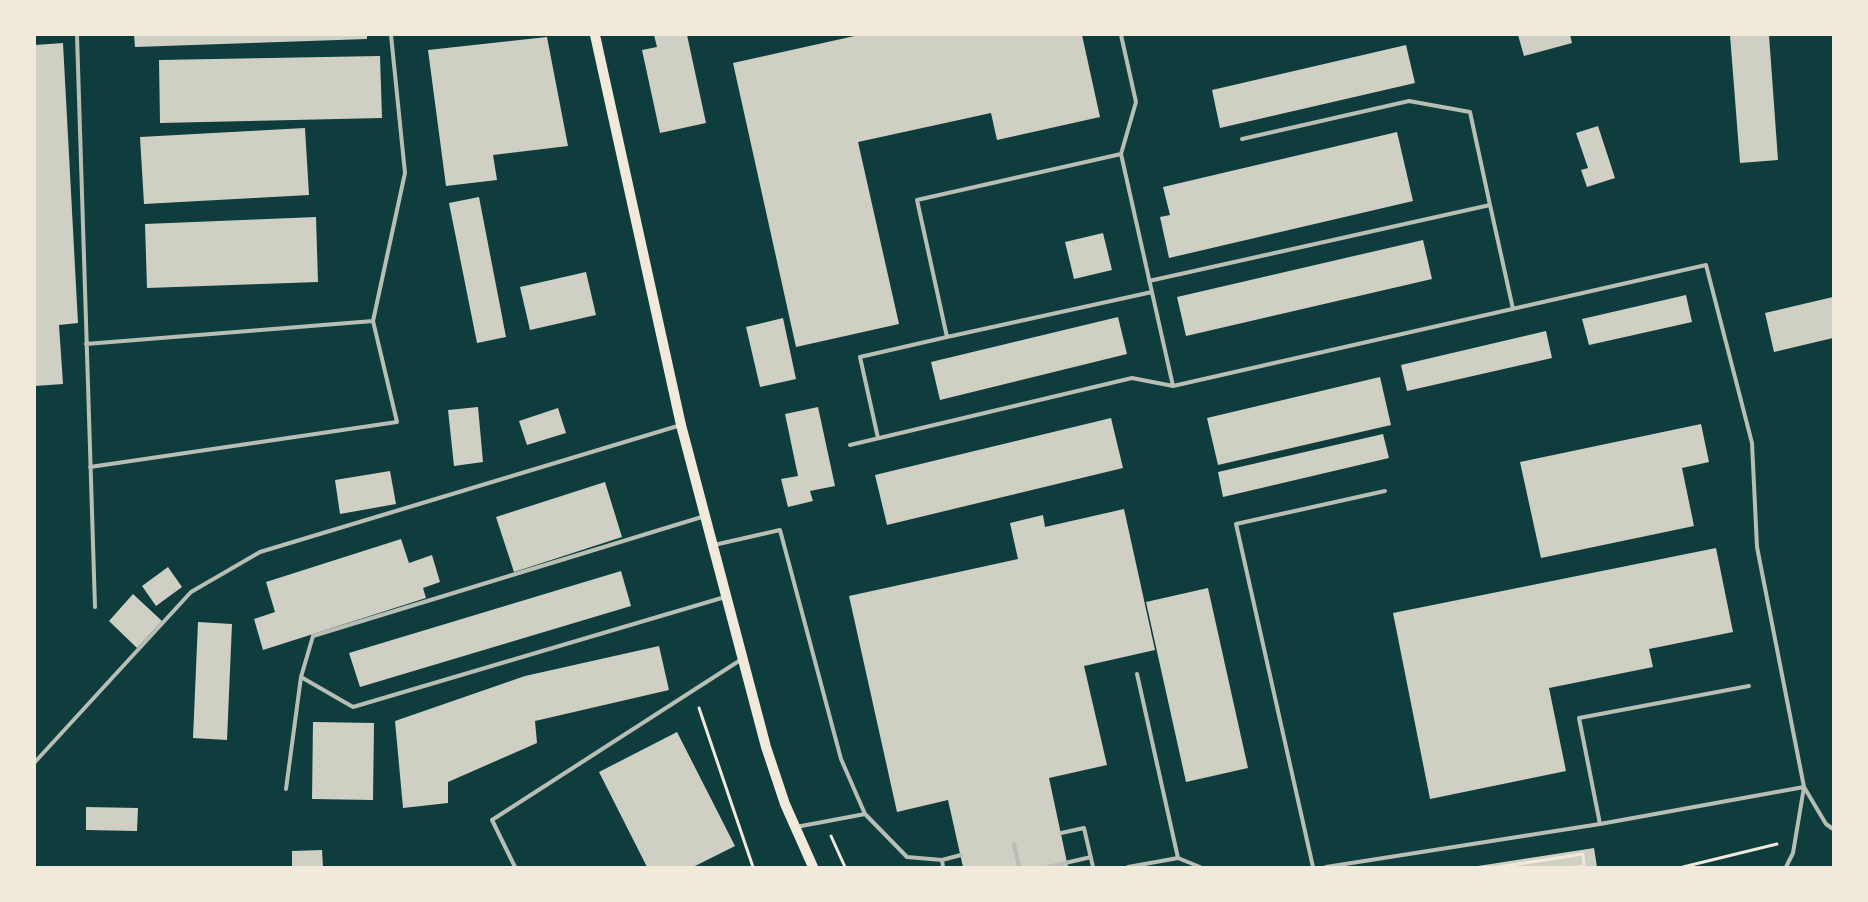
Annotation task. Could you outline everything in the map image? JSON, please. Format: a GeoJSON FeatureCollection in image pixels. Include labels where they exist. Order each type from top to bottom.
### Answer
{"type":"FeatureCollection","features":[{"type":"Feature","properties":{"kind":"main road"},"geometry":{"type":"LineString","coordinates":[[595,35],[681,425],[712,546],[772,766],[813,867]]}},
{"type":"Feature","properties":{"kind":"lane"},"geometry":{"type":"LineString","coordinates":[[77,35],[95,607]]}},
{"type":"Feature","properties":{"kind":"lane"},"geometry":{"type":"LineString","coordinates":[[90,467],[397,422],[373,321],[404,173],[391,35]]}},
{"type":"Feature","properties":{"kind":"lane"},"geometry":{"type":"LineString","coordinates":[[1121,35],[1136,102],[1121,154],[1173,386]]}},
{"type":"Feature","properties":{"kind":"lane"},"geometry":{"type":"LineString","coordinates":[[1242,139],[1409,101],[1470,112],[1513,309]]}},
{"type":"Feature","properties":{"kind":"lane"},"geometry":{"type":"LineString","coordinates":[[947,337],[917,200],[1121,154]]}},
{"type":"Feature","properties":{"kind":"lane"},"geometry":{"type":"LineString","coordinates":[[1149,281],[1490,204]]}},
{"type":"Feature","properties":{"kind":"lane"},"geometry":{"type":"LineString","coordinates":[[850,445],[1132,378],[1173,386],[1706,265],[1752,443],[1757,547],[1804,787],[1826,824],[1833,829]]}},
{"type":"Feature","properties":{"kind":"lane"},"geometry":{"type":"LineString","coordinates":[[878,438],[860,357],[1152,292]]}},
{"type":"Feature","properties":{"kind":"lane"},"geometry":{"type":"LineString","coordinates":[[86,344],[373,321]]}},
{"type":"Feature","properties":{"kind":"lane"},"geometry":{"type":"LineString","coordinates":[[35,762],[191,592],[260,552],[681,425]]}},
{"type":"Feature","properties":{"kind":"lane"},"geometry":{"type":"LineString","coordinates":[[1313,867],[1236,524],[1385,491]]}},
{"type":"Feature","properties":{"kind":"lane"},"geometry":{"type":"LineString","coordinates":[[286,789],[301,677],[313,636],[705,516]]}},
{"type":"Feature","properties":{"kind":"lane"},"geometry":{"type":"LineString","coordinates":[[712,546],[780,530],[841,759],[865,814],[907,857],[942,860],[961,856]]}},
{"type":"Feature","properties":{"kind":"lane"},"geometry":{"type":"LineString","coordinates":[[301,677],[353,707],[726,597]]}},
{"type":"Feature","properties":{"kind":"lane"},"geometry":{"type":"LineString","coordinates":[[515,867],[492,820],[742,659]]}},
{"type":"Feature","properties":{"kind":"lane"},"geometry":{"type":"LineString","coordinates":[[1137,674],[1178,858]]}},
{"type":"Feature","properties":{"kind":"lane"},"geometry":{"type":"LineString","coordinates":[[1600,824],[1579,718],[1749,686]]}},
{"type":"Feature","properties":{"kind":"lane"},"geometry":{"type":"LineString","coordinates":[[1326,867],[1600,824],[1804,787]]}},
{"type":"Feature","properties":{"kind":"lane"},"geometry":{"type":"LineString","coordinates":[[1786,867],[1793,853],[1804,787]]}},
{"type":"Feature","properties":{"kind":"lane"},"geometry":{"type":"LineString","coordinates":[[796,828],[865,814]]}},
{"type":"Feature","properties":{"kind":"lane"},"geometry":{"type":"LineString","coordinates":[[1061,833],[1084,828],[1093,867]]}},
{"type":"Feature","properties":{"kind":"lane"},"geometry":{"type":"LineString","coordinates":[[1014,844],[1020,867]]}},
{"type":"Feature","properties":{"kind":"lane"},"geometry":{"type":"LineString","coordinates":[[1048,867],[1091,858]]}},
{"type":"Feature","properties":{"kind":"lane"},"geometry":{"type":"LineString","coordinates":[[1128,867],[1178,858],[1200,867]]}},
{"type":"Feature","properties":{"kind":"lane"},"geometry":{"type":"LineString","coordinates":[[942,860],[943,867]]}},
{"type":"Feature","properties":{"kind":"path"},"geometry":{"type":"LineString","coordinates":[[694,690],[753,867]]}},
{"type":"Feature","properties":{"kind":"path"},"geometry":{"type":"LineString","coordinates":[[825,822],[845,867]]}},
{"type":"Feature","properties":{"kind":"path"},"geometry":{"type":"LineString","coordinates":[[1683,867],[1778,844]]}},
{"type":"Feature","properties":{"kind":"path"},"geometry":{"type":"LineString","coordinates":[[1499,867],[1583,854],[1584,866],[1576,867]]}},
{"type":"Feature","properties":{"kind":"building"},"geometry":{"type":"Polygon","coordinates":[[[134,35],[367,35],[367,39],[135,47],[134,35]]]}},
{"type":"Feature","properties":{"kind":"building"},"geometry":{"type":"Polygon","coordinates":[[[654,35],[687,35],[706,123],[660,133],[642,50],[657,47],[654,35]]]}},
{"type":"Feature","properties":{"kind":"building"},"geometry":{"type":"Polygon","coordinates":[[[859,35],[1082,35],[1100,117],[997,140],[991,113],[858,142],[899,324],[796,347],[733,63],[859,35]]]}},
{"type":"Feature","properties":{"kind":"building"},"geometry":{"type":"Polygon","coordinates":[[[1518,35],[1570,35],[1572,43],[1524,56],[1518,35]]]}},
{"type":"Feature","properties":{"kind":"building"},"geometry":{"type":"Polygon","coordinates":[[[1730,35],[1769,35],[1778,160],[1740,163],[1730,35]]]}},
{"type":"Feature","properties":{"kind":"building"},"geometry":{"type":"Polygon","coordinates":[[[547,37],[568,146],[493,155],[497,180],[446,186],[428,50],[547,37]]]}},
{"type":"Feature","properties":{"kind":"building"},"geometry":{"type":"Polygon","coordinates":[[[63,43],[78,323],[59,325],[63,384],[35,386],[35,45],[63,43]]]}},
{"type":"Feature","properties":{"kind":"building"},"geometry":{"type":"Polygon","coordinates":[[[1406,45],[1415,83],[1220,128],[1212,90],[1406,45]]]}},
{"type":"Feature","properties":{"kind":"building"},"geometry":{"type":"Polygon","coordinates":[[[380,56],[382,118],[160,123],[159,60],[380,56]]]}},
{"type":"Feature","properties":{"kind":"building"},"geometry":{"type":"Polygon","coordinates":[[[1598,126],[1615,178],[1587,187],[1581,170],[1588,168],[1576,133],[1598,126]]]}},
{"type":"Feature","properties":{"kind":"building"},"geometry":{"type":"Polygon","coordinates":[[[305,128],[309,195],[144,204],[140,137],[305,128]]]}},
{"type":"Feature","properties":{"kind":"building"},"geometry":{"type":"Polygon","coordinates":[[[1397,132],[1413,201],[1169,258],[1160,217],[1170,215],[1163,187],[1397,132]]]}},
{"type":"Feature","properties":{"kind":"building"},"geometry":{"type":"Polygon","coordinates":[[[479,197],[506,337],[477,343],[449,203],[479,197]]]}},
{"type":"Feature","properties":{"kind":"building"},"geometry":{"type":"Polygon","coordinates":[[[316,217],[318,282],[147,288],[145,224],[316,217]]]}},
{"type":"Feature","properties":{"kind":"building"},"geometry":{"type":"Polygon","coordinates":[[[1103,233],[1112,270],[1074,279],[1065,242],[1103,233]]]}},
{"type":"Feature","properties":{"kind":"building"},"geometry":{"type":"Polygon","coordinates":[[[1423,240],[1432,279],[1186,336],[1177,297],[1423,240]]]}},
{"type":"Feature","properties":{"kind":"building"},"geometry":{"type":"Polygon","coordinates":[[[586,272],[596,315],[530,330],[520,287],[586,272]]]}},
{"type":"Feature","properties":{"kind":"building"},"geometry":{"type":"Polygon","coordinates":[[[1686,295],[1692,322],[1589,345],[1582,319],[1686,295]]]}},
{"type":"Feature","properties":{"kind":"building"},"geometry":{"type":"Polygon","coordinates":[[[1833,297],[1833,338],[1774,352],[1765,313],[1833,297]]]}},
{"type":"Feature","properties":{"kind":"building"},"geometry":{"type":"Polygon","coordinates":[[[1118,317],[1127,354],[940,400],[931,362],[1118,317]]]}},
{"type":"Feature","properties":{"kind":"building"},"geometry":{"type":"Polygon","coordinates":[[[783,318],[796,379],[760,387],[746,327],[783,318]]]}},
{"type":"Feature","properties":{"kind":"building"},"geometry":{"type":"Polygon","coordinates":[[[1546,331],[1552,358],[1407,391],[1401,365],[1546,331]]]}},
{"type":"Feature","properties":{"kind":"building"},"geometry":{"type":"Polygon","coordinates":[[[1380,377],[1391,425],[1218,465],[1207,418],[1380,377]]]}},
{"type":"Feature","properties":{"kind":"building"},"geometry":{"type":"Polygon","coordinates":[[[478,407],[483,462],[454,466],[448,410],[478,407]]]}},
{"type":"Feature","properties":{"kind":"building"},"geometry":{"type":"Polygon","coordinates":[[[818,407],[835,486],[810,491],[813,501],[788,507],[781,479],[798,476],[785,414],[818,407]]]}},
{"type":"Feature","properties":{"kind":"building"},"geometry":{"type":"Polygon","coordinates":[[[558,408],[566,433],[527,445],[519,421],[558,408]]]}},
{"type":"Feature","properties":{"kind":"building"},"geometry":{"type":"Polygon","coordinates":[[[1111,418],[1123,468],[887,525],[875,475],[1111,418]]]}},
{"type":"Feature","properties":{"kind":"building"},"geometry":{"type":"Polygon","coordinates":[[[1701,424],[1709,462],[1682,468],[1694,526],[1541,558],[1520,462],[1701,424]]]}},
{"type":"Feature","properties":{"kind":"building"},"geometry":{"type":"Polygon","coordinates":[[[1383,434],[1389,458],[1223,497],[1218,472],[1383,434]]]}},
{"type":"Feature","properties":{"kind":"building"},"geometry":{"type":"Polygon","coordinates":[[[390,471],[396,504],[340,514],[335,480],[390,471]]]}},
{"type":"Feature","properties":{"kind":"building"},"geometry":{"type":"Polygon","coordinates":[[[605,482],[622,537],[514,572],[496,517],[605,482]]]}},
{"type":"Feature","properties":{"kind":"building"},"geometry":{"type":"Polygon","coordinates":[[[1124,509],[1155,650],[1084,666],[1107,765],[1049,778],[1068,867],[963,867],[948,800],[897,812],[849,596],[1018,559],[1010,523],[1043,515],[1045,527],[1124,509]]]}},
{"type":"Feature","properties":{"kind":"building"},"geometry":{"type":"Polygon","coordinates":[[[401,539],[409,563],[432,555],[440,582],[423,588],[426,598],[263,650],[254,619],[275,612],[266,582],[401,539]]]}},
{"type":"Feature","properties":{"kind":"building"},"geometry":{"type":"Polygon","coordinates":[[[1716,548],[1733,632],[1649,649],[1653,667],[1549,688],[1566,771],[1430,799],[1393,613],[1716,548]]]}},
{"type":"Feature","properties":{"kind":"building"},"geometry":{"type":"Polygon","coordinates":[[[168,567],[182,587],[156,606],[142,586],[168,567]]]}},
{"type":"Feature","properties":{"kind":"building"},"geometry":{"type":"Polygon","coordinates":[[[621,571],[631,606],[360,687],[349,653],[621,571]]]}},
{"type":"Feature","properties":{"kind":"building"},"geometry":{"type":"Polygon","coordinates":[[[1208,588],[1248,768],[1186,782],[1146,602],[1208,588]]]}},
{"type":"Feature","properties":{"kind":"building"},"geometry":{"type":"Polygon","coordinates":[[[133,594],[162,621],[137,648],[109,621],[133,594]]]}},
{"type":"Feature","properties":{"kind":"building"},"geometry":{"type":"Polygon","coordinates":[[[198,622],[232,624],[227,740],[193,738],[198,622]]]}},
{"type":"Feature","properties":{"kind":"building"},"geometry":{"type":"Polygon","coordinates":[[[659,646],[669,690],[535,721],[537,743],[448,782],[448,803],[403,808],[395,721],[525,676],[659,646]]]}},
{"type":"Feature","properties":{"kind":"building"},"geometry":{"type":"Polygon","coordinates":[[[313,722],[374,723],[373,800],[312,799],[313,722]]]}},
{"type":"Feature","properties":{"kind":"building"},"geometry":{"type":"Polygon","coordinates":[[[677,732],[735,846],[693,867],[647,867],[599,772],[677,732]]]}},
{"type":"Feature","properties":{"kind":"building"},"geometry":{"type":"Polygon","coordinates":[[[86,807],[138,808],[137,831],[86,830],[86,807]]]}},
{"type":"Feature","properties":{"kind":"building"},"geometry":{"type":"Polygon","coordinates":[[[1594,848],[1597,867],[1478,867],[1478,866],[1594,848]]]}},
{"type":"Feature","properties":{"kind":"building"},"geometry":{"type":"Polygon","coordinates":[[[322,850],[323,867],[292,867],[292,851],[322,850]]]}}]}
